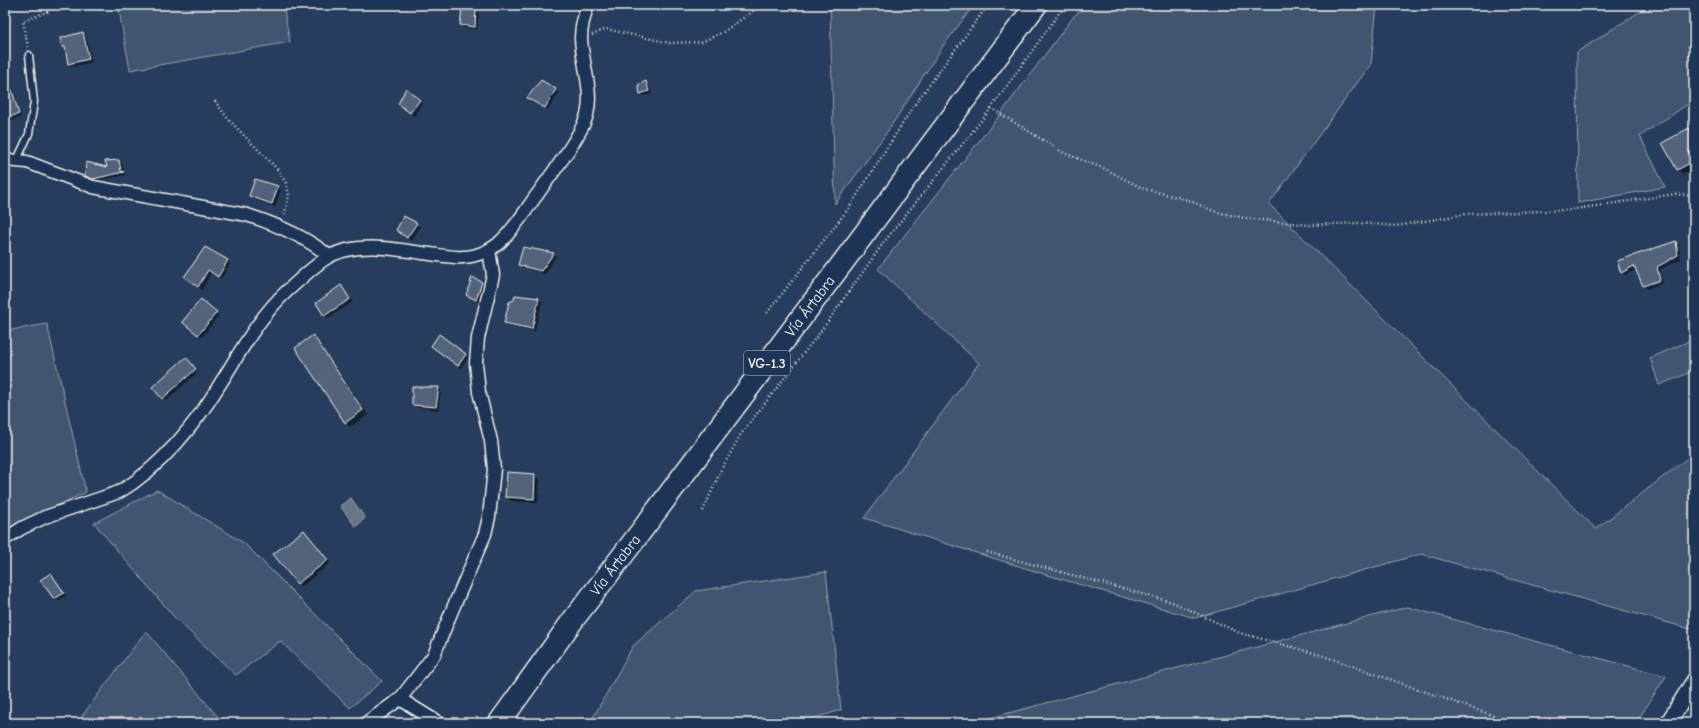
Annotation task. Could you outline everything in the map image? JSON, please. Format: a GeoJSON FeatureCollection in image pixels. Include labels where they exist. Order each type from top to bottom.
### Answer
{"type":"FeatureCollection","features":[{"type":"Feature","properties":{"kind":"highway","name":"Vía Ártabra"},"geometry":{"type":"LineString","coordinates":[[499,723],[572,620],[633,542],[1036,5]]}},
{"type":"Feature","properties":{"kind":"street"},"geometry":{"type":"LineString","coordinates":[[5,539],[22,528],[45,517],[119,492],[130,485],[155,464],[187,430],[219,386],[252,331],[270,309],[290,289],[329,256],[338,252],[366,248],[392,249],[454,257],[478,255],[498,244],[510,231],[568,150],[584,124],[588,112],[588,92],[581,39],[582,21],[588,5]]}},
{"type":"Feature","properties":{"kind":"street"},"geometry":{"type":"LineString","coordinates":[[11,160],[93,187],[247,215],[266,221],[318,247],[329,256]]}},
{"type":"Feature","properties":{"kind":"street"},"geometry":{"type":"LineString","coordinates":[[366,723],[400,699],[434,655],[485,534],[489,517],[494,468],[491,441],[478,392],[476,363],[478,338],[493,275],[489,250]]}},
{"type":"Feature","properties":{"kind":"street"},"geometry":{"type":"LineString","coordinates":[[1668,723],[1694,681]]}},
{"type":"Feature","properties":{"kind":"street"},"geometry":{"type":"LineString","coordinates":[[400,699],[439,723]]}},
{"type":"Feature","properties":{"kind":"lane"},"geometry":{"type":"LineString","coordinates":[[11,160],[29,134],[34,102],[29,55]]}},
{"type":"Feature","properties":{"kind":"path"},"geometry":{"type":"LineString","coordinates":[[29,55],[24,21],[47,12],[48,5]]}},
{"type":"Feature","properties":{"kind":"path"},"geometry":{"type":"LineString","coordinates":[[581,39],[606,29],[670,43],[702,42],[723,32],[762,5]]}},
{"type":"Feature","properties":{"kind":"path"},"geometry":{"type":"LineString","coordinates":[[766,313],[848,208],[913,107],[988,5]]}},
{"type":"Feature","properties":{"kind":"path"},"geometry":{"type":"LineString","coordinates":[[703,512],[721,470],[741,434],[821,331],[884,242],[991,108],[1065,5]]}},
{"type":"Feature","properties":{"kind":"path"},"geometry":{"type":"LineString","coordinates":[[215,102],[228,118],[278,170],[286,183],[289,194],[282,229]]}},
{"type":"Feature","properties":{"kind":"path"},"geometry":{"type":"LineString","coordinates":[[991,108],[1064,153],[1104,168],[1142,188],[1188,200],[1216,212],[1245,218],[1309,225],[1360,223],[1396,226],[1466,214],[1569,210],[1675,194],[1694,196]]}},
{"type":"Feature","properties":{"kind":"path"},"geometry":{"type":"LineString","coordinates":[[988,552],[1172,602],[1240,633],[1321,655],[1514,723]]}},
{"type":"Feature","properties":{"kind":"shaded area"},"geometry":{"type":"Polygon","coordinates":[[[118,5],[283,5],[290,42],[130,70],[118,5]]]}},
{"type":"Feature","properties":{"kind":"shaded area"},"geometry":{"type":"Polygon","coordinates":[[[830,5],[974,5],[943,46],[887,132],[835,204],[830,5]]]}},
{"type":"Feature","properties":{"kind":"shaded area"},"geometry":{"type":"Polygon","coordinates":[[[1086,5],[1377,5],[1371,64],[1269,204],[1596,529],[1694,453],[1694,630],[1421,554],[1195,618],[1054,577],[864,518],[979,363],[878,269],[1002,112],[1074,16],[1086,5]]]}},
{"type":"Feature","properties":{"kind":"shaded area"},"geometry":{"type":"Polygon","coordinates":[[[1650,5],[1688,5],[1694,16],[1694,100],[1640,136],[1665,187],[1578,203],[1577,52],[1650,5]]]}},
{"type":"Feature","properties":{"kind":"shaded area"},"geometry":{"type":"Polygon","coordinates":[[[47,324],[86,492],[5,530],[5,331],[47,324]]]}},
{"type":"Feature","properties":{"kind":"shaded area"},"geometry":{"type":"Polygon","coordinates":[[[1694,339],[1694,371],[1659,385],[1650,358],[1694,339]]]}},
{"type":"Feature","properties":{"kind":"shaded area"},"geometry":{"type":"Polygon","coordinates":[[[157,490],[244,543],[382,681],[350,708],[280,641],[236,675],[175,618],[94,523],[157,490]]]}},
{"type":"Feature","properties":{"kind":"shaded area"},"geometry":{"type":"Polygon","coordinates":[[[351,498],[365,518],[356,527],[340,506],[351,498]]]}},
{"type":"Feature","properties":{"kind":"shaded area"},"geometry":{"type":"Polygon","coordinates":[[[826,572],[841,710],[798,723],[590,723],[633,646],[696,591],[826,572]]]}},
{"type":"Feature","properties":{"kind":"shaded area"},"geometry":{"type":"Polygon","coordinates":[[[1407,607],[1666,676],[1636,723],[971,723],[1407,607]]]}},
{"type":"Feature","properties":{"kind":"shaded area"},"geometry":{"type":"Polygon","coordinates":[[[146,631],[223,723],[89,723],[82,716],[146,631]]]}},
{"type":"Feature","properties":{"kind":"building"},"geometry":{"type":"Polygon","coordinates":[[[462,8],[476,9],[475,27],[460,25],[462,8]]]}},
{"type":"Feature","properties":{"kind":"building"},"geometry":{"type":"Polygon","coordinates":[[[83,32],[89,59],[68,64],[65,47],[62,47],[60,38],[83,32]]]}},
{"type":"Feature","properties":{"kind":"building"},"geometry":{"type":"Polygon","coordinates":[[[5,76],[8,76],[19,114],[5,118],[5,76]]]}},
{"type":"Feature","properties":{"kind":"building"},"geometry":{"type":"Polygon","coordinates":[[[541,80],[556,89],[545,108],[527,98],[541,80]]]}},
{"type":"Feature","properties":{"kind":"building"},"geometry":{"type":"Polygon","coordinates":[[[646,81],[649,91],[640,94],[638,85],[646,81]]]}},
{"type":"Feature","properties":{"kind":"building"},"geometry":{"type":"Polygon","coordinates":[[[406,88],[420,100],[410,113],[398,104],[406,88]]]}},
{"type":"Feature","properties":{"kind":"building"},"geometry":{"type":"Polygon","coordinates":[[[1689,128],[1694,138],[1694,149],[1688,152],[1694,161],[1677,170],[1662,143],[1689,128]]]}},
{"type":"Feature","properties":{"kind":"building"},"geometry":{"type":"Polygon","coordinates":[[[119,160],[121,171],[124,172],[93,179],[85,176],[86,162],[107,167],[105,161],[119,160]]]}},
{"type":"Feature","properties":{"kind":"building"},"geometry":{"type":"Polygon","coordinates":[[[255,179],[278,186],[272,204],[249,196],[255,179]]]}},
{"type":"Feature","properties":{"kind":"building"},"geometry":{"type":"Polygon","coordinates":[[[404,216],[417,223],[407,238],[396,230],[404,216]]]}},
{"type":"Feature","properties":{"kind":"building"},"geometry":{"type":"Polygon","coordinates":[[[1676,241],[1678,255],[1657,267],[1660,280],[1643,286],[1634,266],[1621,273],[1617,261],[1676,241]]]}},
{"type":"Feature","properties":{"kind":"building"},"geometry":{"type":"Polygon","coordinates":[[[205,247],[228,260],[218,277],[208,270],[198,287],[184,277],[205,247]]]}},
{"type":"Feature","properties":{"kind":"building"},"geometry":{"type":"Polygon","coordinates":[[[523,247],[554,253],[541,271],[518,265],[523,247]]]}},
{"type":"Feature","properties":{"kind":"building"},"geometry":{"type":"Polygon","coordinates":[[[472,277],[482,282],[476,300],[466,295],[472,277]]]}},
{"type":"Feature","properties":{"kind":"building"},"geometry":{"type":"Polygon","coordinates":[[[341,285],[350,299],[324,316],[316,303],[341,285]]]}},
{"type":"Feature","properties":{"kind":"building"},"geometry":{"type":"Polygon","coordinates":[[[515,295],[539,298],[532,329],[504,323],[509,302],[514,300],[515,295]]]}},
{"type":"Feature","properties":{"kind":"building"},"geometry":{"type":"Polygon","coordinates":[[[201,299],[217,312],[198,335],[182,322],[201,299]]]}},
{"type":"Feature","properties":{"kind":"building"},"geometry":{"type":"Polygon","coordinates":[[[439,334],[466,354],[458,366],[431,346],[439,334]]]}},
{"type":"Feature","properties":{"kind":"building"},"geometry":{"type":"Polygon","coordinates":[[[313,335],[363,410],[345,423],[295,348],[313,335]]]}},
{"type":"Feature","properties":{"kind":"building"},"geometry":{"type":"Polygon","coordinates":[[[186,357],[196,369],[162,399],[152,387],[186,357]]]}},
{"type":"Feature","properties":{"kind":"building"},"geometry":{"type":"Polygon","coordinates":[[[412,387],[439,387],[436,407],[412,405],[412,387]]]}},
{"type":"Feature","properties":{"kind":"building"},"geometry":{"type":"Polygon","coordinates":[[[507,472],[535,474],[534,499],[505,497],[507,472]]]}},
{"type":"Feature","properties":{"kind":"building"},"geometry":{"type":"Polygon","coordinates":[[[304,530],[328,560],[297,584],[273,554],[304,530]]]}},
{"type":"Feature","properties":{"kind":"building"},"geometry":{"type":"Polygon","coordinates":[[[51,573],[64,593],[54,599],[40,580],[51,573]]]}}]}
